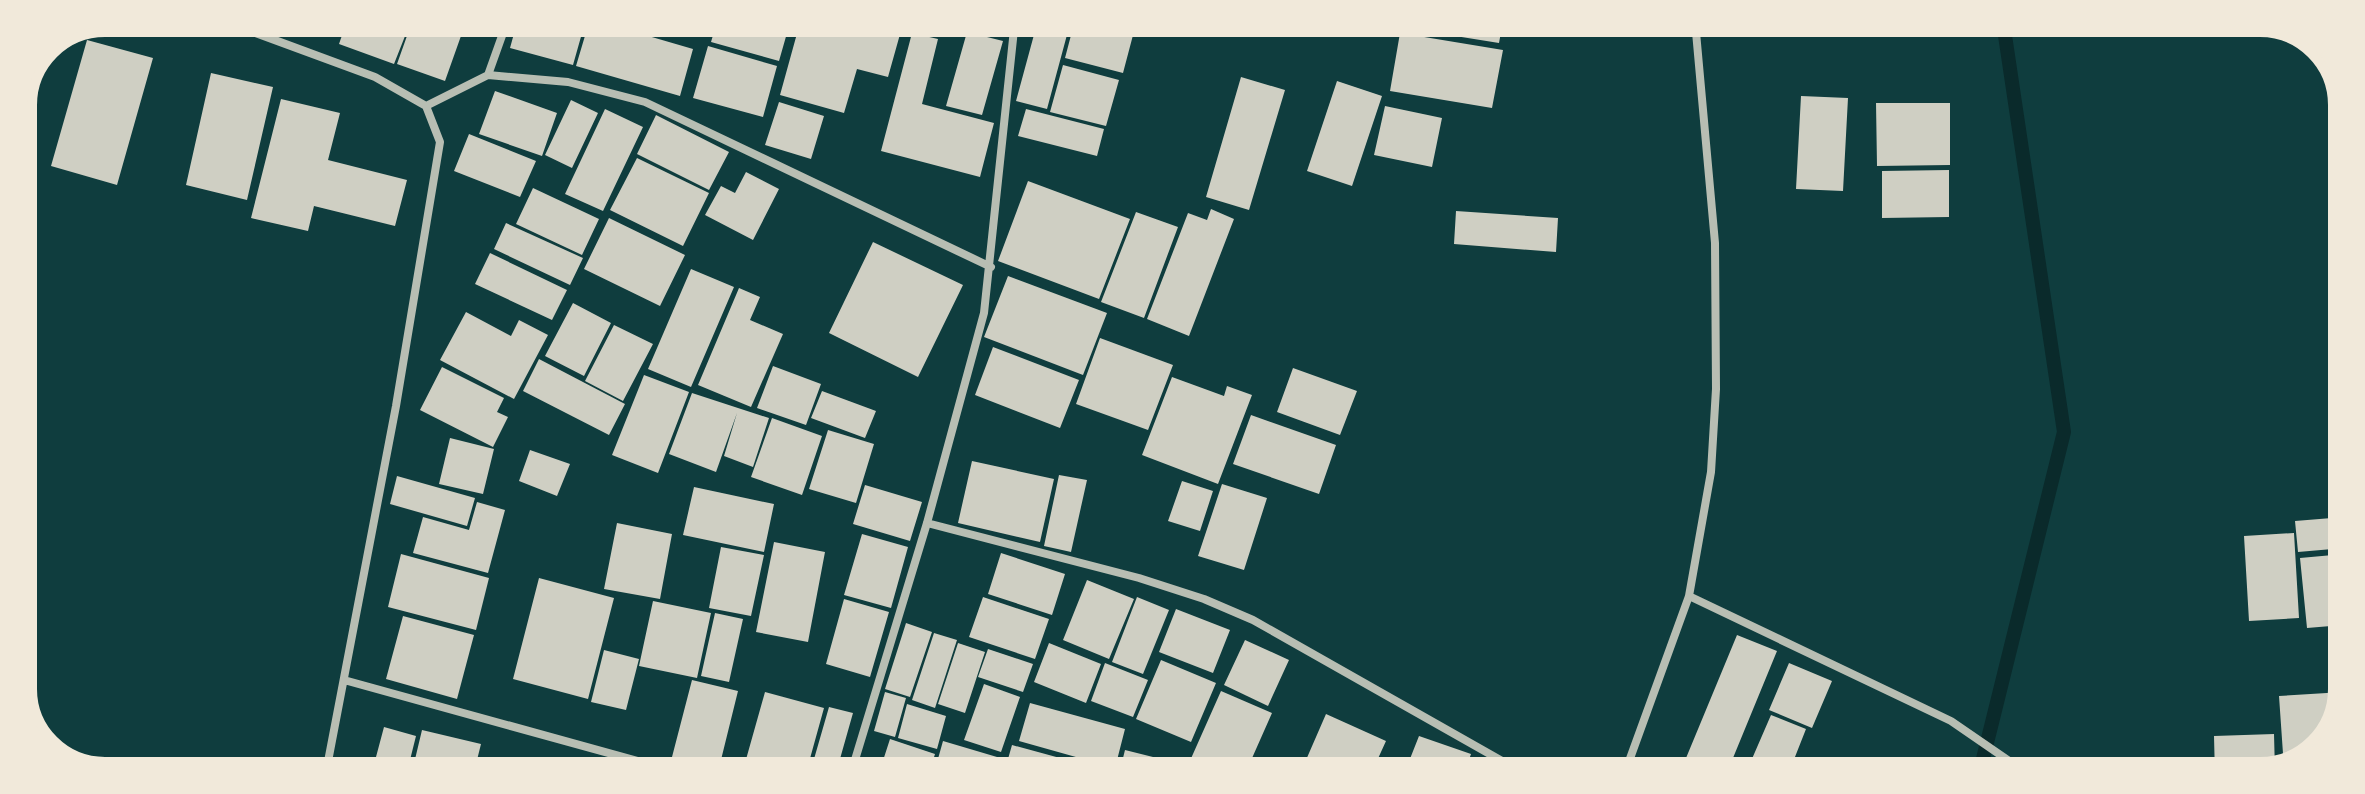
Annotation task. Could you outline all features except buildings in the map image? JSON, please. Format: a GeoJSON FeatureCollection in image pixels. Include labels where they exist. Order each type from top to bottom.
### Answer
{"type":"FeatureCollection","features":[{"type":"Feature","properties":{"kind":"street"},"geometry":{"type":"LineString","coordinates":[[253,32],[375,77],[426,106],[440,142],[439,163],[328,762]]}},
{"type":"Feature","properties":{"kind":"street"},"geometry":{"type":"LineString","coordinates":[[488,75],[503,32]]}},
{"type":"Feature","properties":{"kind":"street"},"geometry":{"type":"LineString","coordinates":[[854,762],[927,523],[974,354],[991,267],[1014,32]]}},
{"type":"Feature","properties":{"kind":"street"},"geometry":{"type":"LineString","coordinates":[[1629,762],[1689,596],[1711,472],[1718,318],[1708,141],[1696,32]]}},
{"type":"Feature","properties":{"kind":"street"},"geometry":{"type":"LineString","coordinates":[[426,106],[488,75],[568,82],[645,102],[991,267]]}},
{"type":"Feature","properties":{"kind":"street"},"geometry":{"type":"LineString","coordinates":[[927,523],[1125,574],[1204,599],[1253,620],[1504,762]]}},
{"type":"Feature","properties":{"kind":"street"},"geometry":{"type":"LineString","coordinates":[[1689,596],[1951,721],[2009,762]]}},
{"type":"Feature","properties":{"kind":"street"},"geometry":{"type":"LineString","coordinates":[[344,680],[641,762]]}},
{"type":"Feature","properties":{"kind":"waterway"},"geometry":{"type":"LineString","coordinates":[[1982,762],[2064,432],[2004,32]]}}]}
